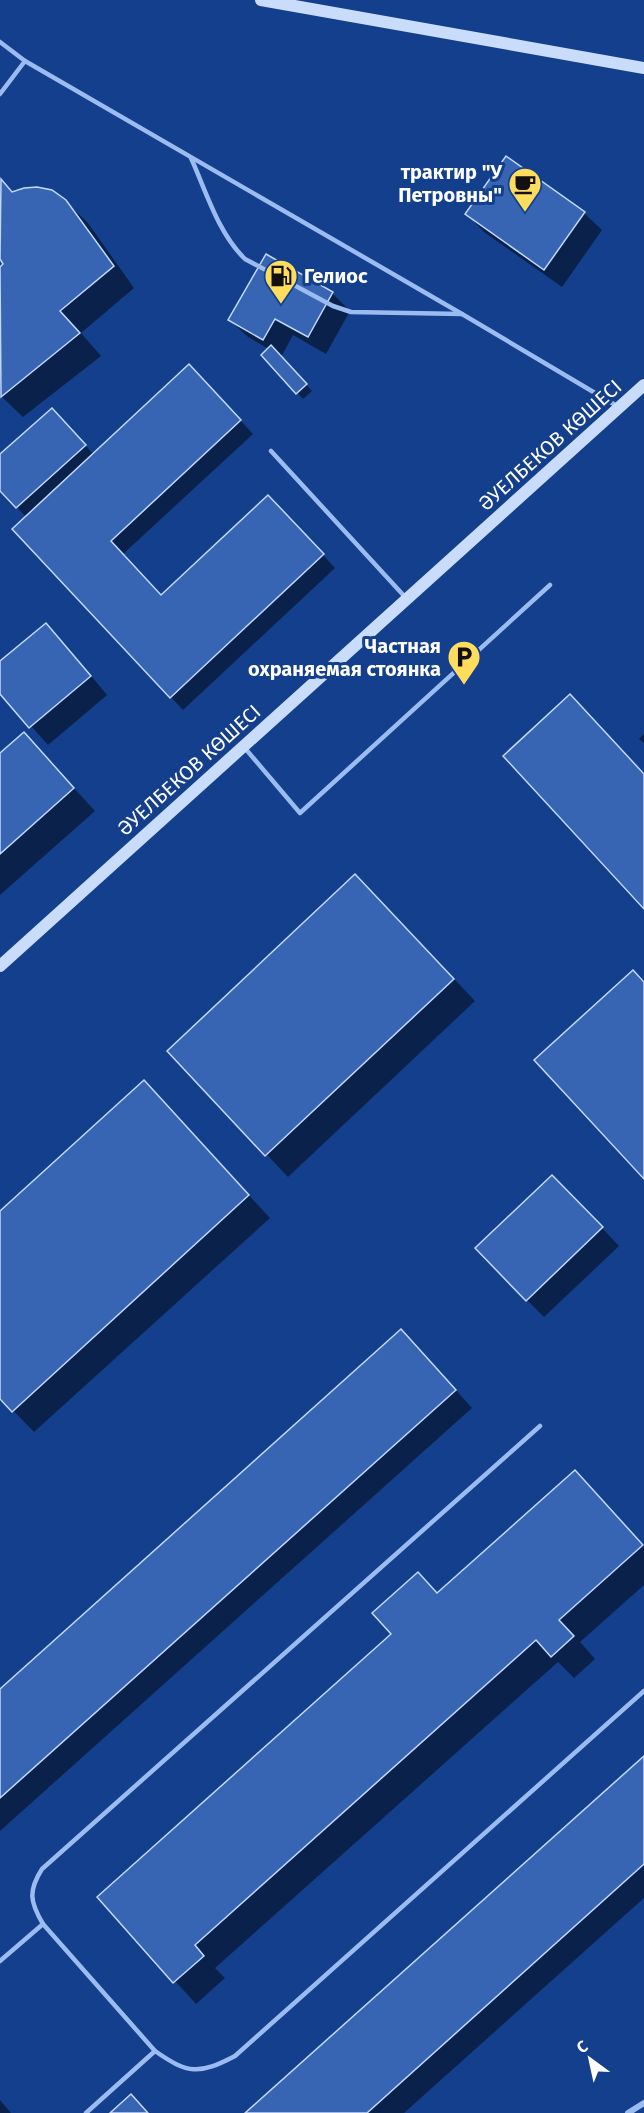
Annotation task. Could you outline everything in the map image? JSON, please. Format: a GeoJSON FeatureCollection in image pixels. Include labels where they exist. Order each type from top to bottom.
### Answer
{"type":"FeatureCollection","features":[{"type":"Feature","properties":{"kind":"street"},"geometry":{"type":"LineString","coordinates":[[261,0],[644,68]]}},
{"type":"Feature","properties":{"kind":"street","name":"ӘУЕЛБЕКОВ КӨШЕСІ"},"geometry":{"type":"LineString","coordinates":[[0,966],[644,385]]}},
{"type":"Feature","properties":{"kind":"street"},"geometry":{"type":"LineString","coordinates":[[628,2113],[644,2103]]}},
{"type":"Feature","properties":{"kind":"lane"},"geometry":{"type":"LineString","coordinates":[[0,42],[25,61],[619,407]]}},
{"type":"Feature","properties":{"kind":"lane"},"geometry":{"type":"LineString","coordinates":[[0,94],[25,61]]}},
{"type":"Feature","properties":{"kind":"lane"},"geometry":{"type":"LineString","coordinates":[[191,158],[223,228],[237,251],[245,259],[333,306],[351,312],[462,314]]}},
{"type":"Feature","properties":{"kind":"lane"},"geometry":{"type":"LineString","coordinates":[[271,451],[407,600]]}},
{"type":"Feature","properties":{"kind":"lane"},"geometry":{"type":"LineString","coordinates":[[244,747],[300,813],[550,585]]}},
{"type":"Feature","properties":{"kind":"lane"},"geometry":{"type":"LineString","coordinates":[[540,1426],[42,1869],[34,1881],[31,1897],[36,1911],[43,1924],[155,2051],[174,2065],[195,2071],[216,2066],[235,2056],[644,1691]]}},
{"type":"Feature","properties":{"kind":"lane"},"geometry":{"type":"LineString","coordinates":[[0,1961],[43,1924]]}},
{"type":"Feature","properties":{"kind":"lane"},"geometry":{"type":"LineString","coordinates":[[86,2113],[155,2051]]}},
{"type":"Feature","properties":{"kind":"building","name":"трактир \"У Петровны\""},"geometry":{"type":"Polygon","coordinates":[[[506,156],[585,212],[544,270],[465,214],[506,156]]]}},
{"type":"Feature","properties":{"kind":"building"},"geometry":{"type":"Polygon","coordinates":[[[1,179],[12,192],[37,187],[52,190],[66,200],[114,266],[60,311],[80,333],[1,397],[0,267],[3,264],[0,259],[1,179]]]}},
{"type":"Feature","properties":{"kind":"building","name":"Гелиос"},"geometry":{"type":"Polygon","coordinates":[[[266,254],[333,292],[308,337],[275,319],[263,340],[228,320],[266,254]]]}},
{"type":"Feature","properties":{"kind":"building"},"geometry":{"type":"Polygon","coordinates":[[[271,345],[307,384],[296,394],[261,355],[271,345]]]}},
{"type":"Feature","properties":{"kind":"building"},"geometry":{"type":"Polygon","coordinates":[[[189,364],[241,420],[111,541],[161,595],[268,495],[324,554],[170,698],[12,529],[189,364]]]}},
{"type":"Feature","properties":{"kind":"building"},"geometry":{"type":"Polygon","coordinates":[[[52,408],[86,445],[16,508],[0,491],[0,454],[52,408]]]}},
{"type":"Feature","properties":{"kind":"building"},"geometry":{"type":"Polygon","coordinates":[[[46,623],[91,676],[29,728],[0,694],[0,661],[46,623]]]}},
{"type":"Feature","properties":{"kind":"building"},"geometry":{"type":"Polygon","coordinates":[[[570,694],[644,774],[644,909],[503,756],[570,694]]]}},
{"type":"Feature","properties":{"kind":"building"},"geometry":{"type":"Polygon","coordinates":[[[24,732],[74,788],[0,854],[0,753],[24,732]]]}},
{"type":"Feature","properties":{"kind":"building"},"geometry":{"type":"Polygon","coordinates":[[[355,874],[454,979],[265,1156],[167,1051],[355,874]]]}},
{"type":"Feature","properties":{"kind":"building"},"geometry":{"type":"Polygon","coordinates":[[[633,970],[644,982],[644,1179],[534,1060],[633,970]]]}},
{"type":"Feature","properties":{"kind":"building"},"geometry":{"type":"Polygon","coordinates":[[[144,1080],[249,1195],[12,1412],[0,1399],[0,1211],[144,1080]]]}},
{"type":"Feature","properties":{"kind":"building"},"geometry":{"type":"Polygon","coordinates":[[[552,1175],[603,1227],[526,1301],[475,1248],[552,1175]]]}},
{"type":"Feature","properties":{"kind":"building"},"geometry":{"type":"Polygon","coordinates":[[[401,1329],[456,1390],[0,1798],[0,1689],[401,1329]]]}},
{"type":"Feature","properties":{"kind":"building"},"geometry":{"type":"Polygon","coordinates":[[[575,1470],[643,1545],[559,1620],[574,1636],[551,1657],[536,1640],[195,1945],[204,1956],[173,1983],[97,1897],[391,1634],[372,1613],[418,1572],[437,1593],[575,1470]]]}},
{"type":"Feature","properties":{"kind":"building"},"geometry":{"type":"Polygon","coordinates":[[[644,1756],[644,1864],[367,2113],[245,2113],[644,1756]]]}},
{"type":"Feature","properties":{"kind":"building"},"geometry":{"type":"Polygon","coordinates":[[[131,2094],[148,2113],[110,2113],[131,2094]]]}},
{"type":"Feature","properties":{"kind":"place","name":"трактир \"У Петровны\""},"geometry":{"type":"Point","coordinates":[525,213]}},
{"type":"Feature","properties":{"kind":"place","name":"Гелиос"},"geometry":{"type":"Point","coordinates":[281,305]}},
{"type":"Feature","properties":{"kind":"place","name":"Частная охраняемая стоянка"},"geometry":{"type":"Point","coordinates":[464,686]}}]}
